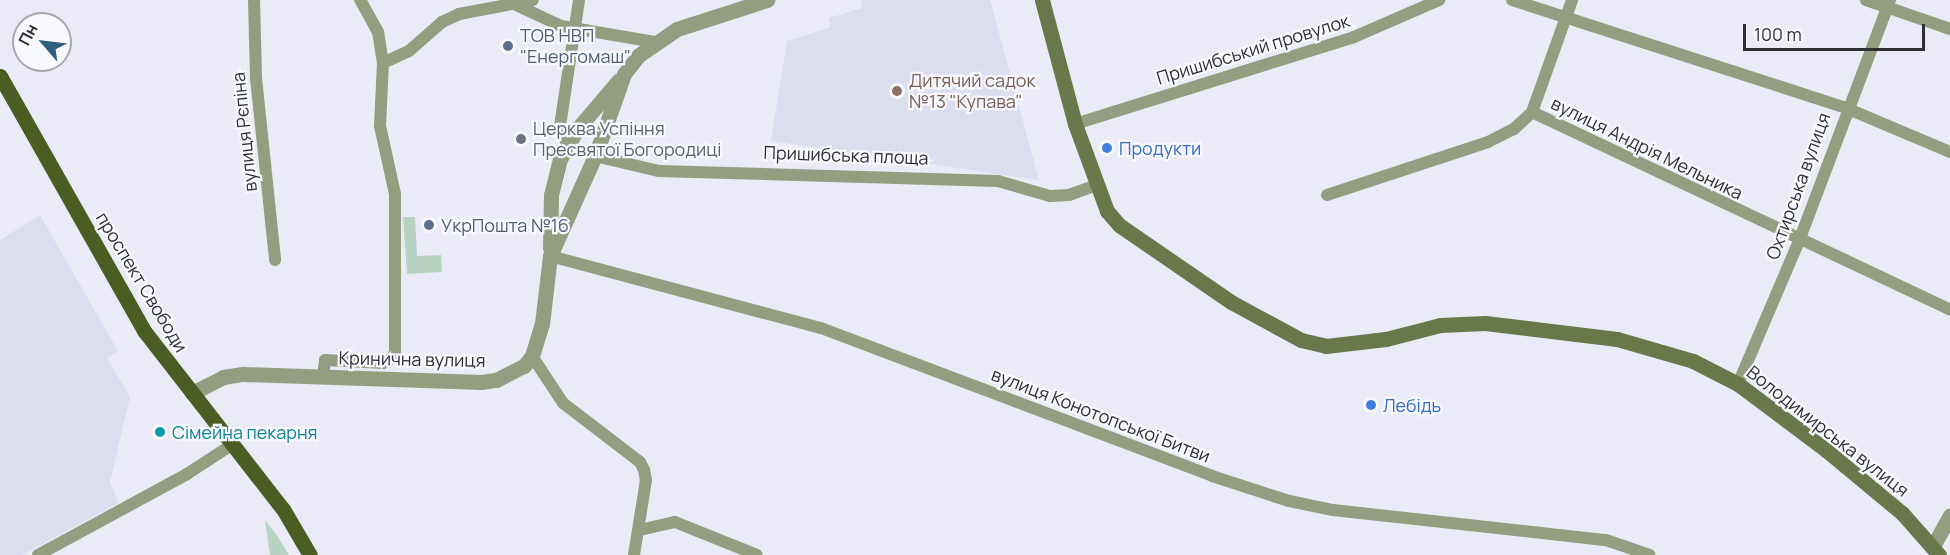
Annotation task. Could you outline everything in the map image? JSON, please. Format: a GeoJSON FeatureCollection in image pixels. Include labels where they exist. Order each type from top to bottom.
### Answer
{"type":"FeatureCollection","features":[{"type":"Feature","properties":{"kind":"main road","name":"Володимирська вулиця"},"geometry":{"type":"LineString","coordinates":[[1042,0],[1094,186],[1107,211],[1126,230],[1231,302],[1314,344],[1356,344],[1440,325],[1511,325],[1639,345],[1693,361],[1738,384],[1826,450],[1902,513],[1936,551]]}},
{"type":"Feature","properties":{"kind":"main road","name":"проспект Свободи"},"geometry":{"type":"LineString","coordinates":[[0,76],[133,313],[283,509],[310,555]]}},
{"type":"Feature","properties":{"kind":"street","name":"вулиця Рєпіна"},"geometry":{"type":"LineString","coordinates":[[254,0],[256,78],[275,260]]}},
{"type":"Feature","properties":{"kind":"street"},"geometry":{"type":"LineString","coordinates":[[323,377],[325,360],[383,363],[392,358],[395,351],[395,194],[380,126],[383,63],[378,32],[360,0]]}},
{"type":"Feature","properties":{"kind":"street"},"geometry":{"type":"LineString","coordinates":[[383,63],[409,51],[442,21],[483,8],[533,0]]}},
{"type":"Feature","properties":{"kind":"street"},"geometry":{"type":"LineString","coordinates":[[567,144],[560,126],[577,28],[579,0]]}},
{"type":"Feature","properties":{"kind":"street"},"geometry":{"type":"LineString","coordinates":[[634,555],[640,530],[639,510],[646,480],[639,462],[570,410],[532,356],[542,324],[550,256],[551,195],[567,144],[624,74],[655,42],[696,22],[767,0]]}},
{"type":"Feature","properties":{"kind":"street","name":"Пришибський провулок"},"geometry":{"type":"LineString","coordinates":[[1075,124],[1354,37],[1439,0]]}},
{"type":"Feature","properties":{"kind":"street"},"geometry":{"type":"LineString","coordinates":[[1512,0],[1846,108],[1950,152]]}},
{"type":"Feature","properties":{"kind":"street"},"geometry":{"type":"LineString","coordinates":[[1532,112],[1572,0]]}},
{"type":"Feature","properties":{"kind":"street"},"geometry":{"type":"LineString","coordinates":[[1866,0],[1889,4],[1950,29]]}},
{"type":"Feature","properties":{"kind":"street"},"geometry":{"type":"LineString","coordinates":[[510,2],[546,20],[655,42]]}},
{"type":"Feature","properties":{"kind":"street","name":"Охтирська вулиця"},"geometry":{"type":"LineString","coordinates":[[1738,384],[1799,241],[1846,108],[1889,4]]}},
{"type":"Feature","properties":{"kind":"street"},"geometry":{"type":"LineString","coordinates":[[550,256],[595,156],[624,74]]}},
{"type":"Feature","properties":{"kind":"street","name":"вулиця Андрія Мельника"},"geometry":{"type":"LineString","coordinates":[[1327,195],[1488,142],[1514,129],[1532,112],[1799,241],[1950,310]]}},
{"type":"Feature","properties":{"kind":"street","name":"Пришибська площа"},"geometry":{"type":"LineString","coordinates":[[595,156],[659,171],[998,181],[1050,196],[1070,195],[1094,186]]}},
{"type":"Feature","properties":{"kind":"street","name":"вулиця Конотопської Битви"},"geometry":{"type":"LineString","coordinates":[[550,256],[821,328],[1202,472],[1289,501],[1334,510],[1606,540],[1650,555]]}},
{"type":"Feature","properties":{"kind":"street","name":"Кринична вулиця"},"geometry":{"type":"LineString","coordinates":[[192,393],[232,375],[482,382],[510,375],[532,356]]}},
{"type":"Feature","properties":{"kind":"street"},"geometry":{"type":"LineString","coordinates":[[38,555],[187,474],[233,444]]}},
{"type":"Feature","properties":{"kind":"street"},"geometry":{"type":"LineString","coordinates":[[1936,551],[1950,515]]}},
{"type":"Feature","properties":{"kind":"street"},"geometry":{"type":"LineString","coordinates":[[640,530],[675,522],[757,555]]}},
{"type":"Feature","properties":{"kind":"shaded area","name":"Дитячий садок №13 \"Купава\""},"geometry":{"type":"Polygon","coordinates":[[[861,0],[990,0],[1039,180],[771,141],[787,41],[831,27],[829,18],[862,8],[861,0]]]}},
{"type":"Feature","properties":{"kind":"shaded area"},"geometry":{"type":"Polygon","coordinates":[[[40,215],[118,351],[107,358],[130,397],[110,482],[118,503],[22,555],[0,555],[0,240],[40,215]]]}},
{"type":"Feature","properties":{"kind":"green space"},"geometry":{"type":"Polygon","coordinates":[[[403,217],[415,217],[417,256],[441,255],[442,272],[407,274],[403,217]]]}},
{"type":"Feature","properties":{"kind":"green space"},"geometry":{"type":"Polygon","coordinates":[[[265,520],[278,537],[289,555],[270,555],[265,520]]]}},
{"type":"Feature","properties":{"kind":"place","name":"ТОВ НВП \"Енергомаш\""},"geometry":{"type":"Point","coordinates":[508,46]}},
{"type":"Feature","properties":{"kind":"place","name":"Дитячий садок №13 \"Купава\""},"geometry":{"type":"Point","coordinates":[897,91]}},
{"type":"Feature","properties":{"kind":"place","name":"Церква Успіння Пресвятої Богородиці"},"geometry":{"type":"Point","coordinates":[521,139]}},
{"type":"Feature","properties":{"kind":"place","name":"Продукти"},"geometry":{"type":"Point","coordinates":[1107,148]}},
{"type":"Feature","properties":{"kind":"place","name":"УкрПошта №16"},"geometry":{"type":"Point","coordinates":[429,225]}},
{"type":"Feature","properties":{"kind":"place","name":"Лебідь"},"geometry":{"type":"Point","coordinates":[1371,405]}},
{"type":"Feature","properties":{"kind":"place","name":"Сімейна пекарня"},"geometry":{"type":"Point","coordinates":[160,432]}}]}
